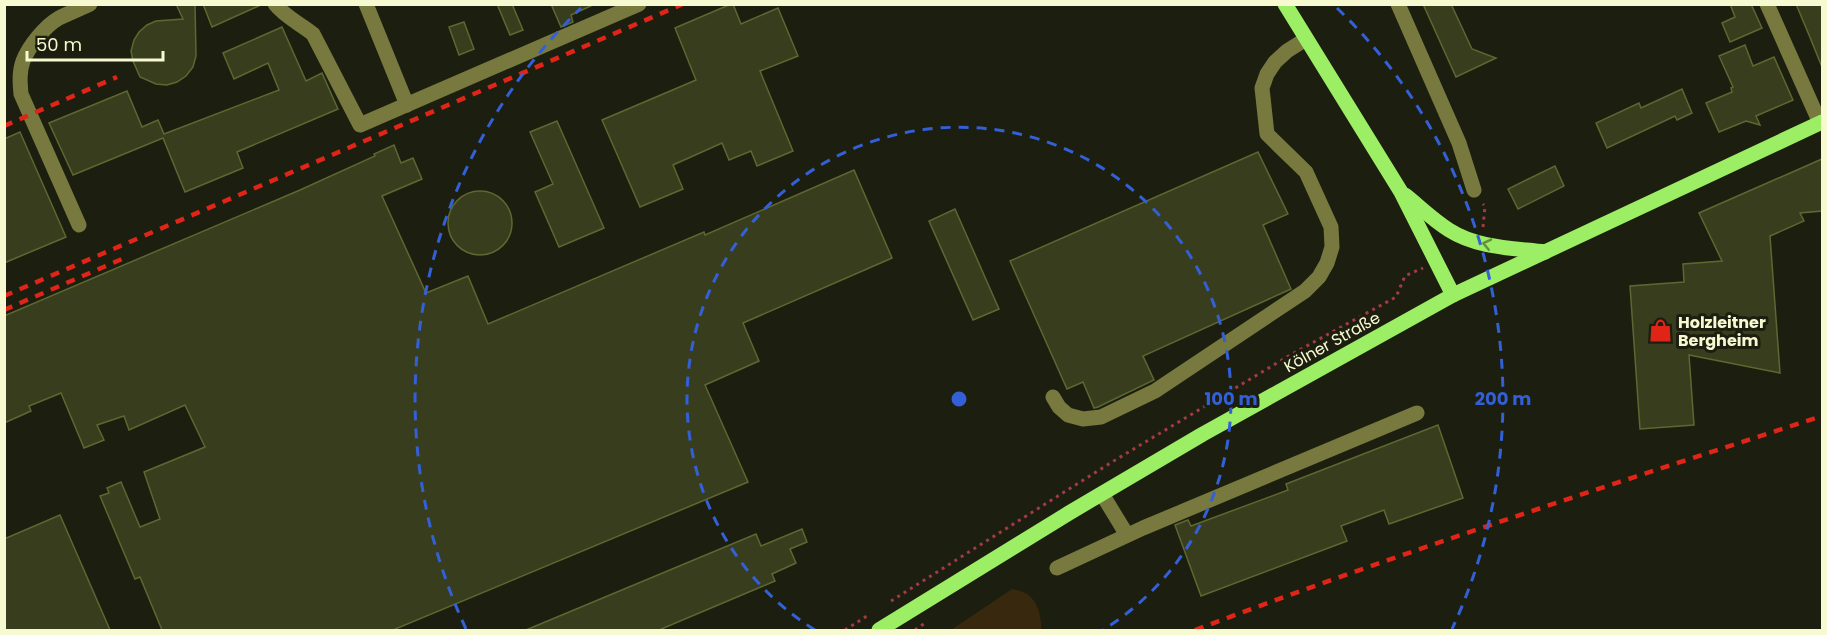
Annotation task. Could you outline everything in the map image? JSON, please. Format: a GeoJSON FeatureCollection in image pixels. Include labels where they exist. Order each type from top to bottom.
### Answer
{"type":"FeatureCollection","features":[{"type":"Feature","properties":{"kind":"main road"},"geometry":{"type":"LineString","coordinates":[[1285,4],[1401,192],[1453,295]]}},
{"type":"Feature","properties":{"kind":"main road","name":"Kölner Straße"},"geometry":{"type":"LineString","coordinates":[[879,630],[1203,434],[1453,295],[1821,123]]}},
{"type":"Feature","properties":{"kind":"main road"},"geometry":{"type":"LineString","coordinates":[[1401,192],[1450,231],[1493,246],[1545,252]]}},
{"type":"Feature","properties":{"kind":"street"},"geometry":{"type":"LineString","coordinates":[[79,225],[21,94],[20,77],[23,61],[45,29],[57,19],[90,4]]}},
{"type":"Feature","properties":{"kind":"street"},"geometry":{"type":"LineString","coordinates":[[275,4],[280,11],[302,24],[313,34],[360,125],[639,4]]}},
{"type":"Feature","properties":{"kind":"street"},"geometry":{"type":"LineString","coordinates":[[366,4],[407,105]]}},
{"type":"Feature","properties":{"kind":"street"},"geometry":{"type":"LineString","coordinates":[[1398,4],[1459,143],[1474,190]]}},
{"type":"Feature","properties":{"kind":"street"},"geometry":{"type":"LineString","coordinates":[[1767,4],[1821,123]]}},
{"type":"Feature","properties":{"kind":"street"},"geometry":{"type":"LineString","coordinates":[[1053,397],[1068,415],[1083,419],[1101,417],[1155,391],[1305,291],[1319,277],[1332,247],[1331,226],[1306,172],[1267,134],[1262,88],[1275,62],[1306,39]]}},
{"type":"Feature","properties":{"kind":"street"},"geometry":{"type":"LineString","coordinates":[[1057,568],[1127,535],[1417,413]]}},
{"type":"Feature","properties":{"kind":"street"},"geometry":{"type":"LineString","coordinates":[[1102,494],[1127,535]]}},
{"type":"Feature","properties":{"kind":"path"},"geometry":{"type":"LineString","coordinates":[[884,605],[1142,444],[1292,354],[1396,297],[1405,276],[1436,261]]}},
{"type":"Feature","properties":{"kind":"path"},"geometry":{"type":"LineString","coordinates":[[844,630],[874,611]]}},
{"type":"Feature","properties":{"kind":"shaded area"},"geometry":{"type":"Polygon","coordinates":[[[1012,589],[1025,593],[1034,601],[1040,616],[1041,630],[951,630],[1012,589]]]}},
{"type":"Feature","properties":{"kind":"building"},"geometry":{"type":"Polygon","coordinates":[[[176,4],[195,4],[196,56],[193,67],[186,76],[167,85],[156,84],[140,77],[131,51],[134,40],[147,25],[156,21],[183,19],[176,4]]]}},
{"type":"Feature","properties":{"kind":"building"},"geometry":{"type":"Polygon","coordinates":[[[203,4],[263,4],[212,27],[203,4]]]}},
{"type":"Feature","properties":{"kind":"building"},"geometry":{"type":"Polygon","coordinates":[[[497,4],[512,4],[523,30],[510,35],[497,4]]]}},
{"type":"Feature","properties":{"kind":"building"},"geometry":{"type":"Polygon","coordinates":[[[551,4],[595,4],[571,15],[573,22],[561,27],[551,4]]]}},
{"type":"Feature","properties":{"kind":"building"},"geometry":{"type":"Polygon","coordinates":[[[731,4],[741,24],[778,8],[798,56],[760,71],[793,151],[757,166],[751,151],[729,160],[722,143],[673,165],[683,189],[640,207],[602,120],[696,80],[675,28],[731,4]]]}},
{"type":"Feature","properties":{"kind":"building"},"geometry":{"type":"Polygon","coordinates":[[[1423,4],[1451,4],[1472,49],[1496,58],[1456,77],[1423,4]]]}},
{"type":"Feature","properties":{"kind":"building"},"geometry":{"type":"Polygon","coordinates":[[[1730,4],[1751,4],[1762,28],[1730,42],[1722,23],[1735,17],[1730,4]]]}},
{"type":"Feature","properties":{"kind":"building"},"geometry":{"type":"Polygon","coordinates":[[[1796,4],[1822,4],[1822,67],[1809,35],[1796,4]]]}},
{"type":"Feature","properties":{"kind":"building"},"geometry":{"type":"Polygon","coordinates":[[[464,22],[474,49],[459,55],[449,27],[464,22]]]}},
{"type":"Feature","properties":{"kind":"building"},"geometry":{"type":"Polygon","coordinates":[[[282,27],[306,81],[322,73],[338,109],[237,152],[243,168],[185,192],[163,138],[73,175],[49,123],[127,91],[142,127],[158,120],[164,134],[279,90],[268,63],[234,79],[223,53],[282,27]]]}},
{"type":"Feature","properties":{"kind":"building"},"geometry":{"type":"Polygon","coordinates":[[[1745,45],[1753,66],[1774,57],[1793,100],[1756,116],[1760,125],[1746,121],[1719,132],[1706,103],[1732,92],[1733,87],[1719,56],[1745,45]]]}},
{"type":"Feature","properties":{"kind":"building"},"geometry":{"type":"Polygon","coordinates":[[[1682,89],[1692,113],[1677,120],[1675,116],[1607,148],[1596,123],[1639,103],[1641,108],[1682,89]]]}},
{"type":"Feature","properties":{"kind":"building"},"geometry":{"type":"Polygon","coordinates":[[[557,121],[604,228],[559,247],[535,192],[553,184],[530,132],[557,121]]]}},
{"type":"Feature","properties":{"kind":"building"},"geometry":{"type":"Polygon","coordinates":[[[20,132],[66,237],[4,263],[4,139],[20,132]]]}},
{"type":"Feature","properties":{"kind":"building"},"geometry":{"type":"Polygon","coordinates":[[[394,145],[401,163],[413,158],[422,179],[382,196],[426,293],[468,276],[488,324],[704,232],[705,235],[854,170],[892,258],[743,323],[759,361],[705,385],[748,482],[393,630],[162,630],[140,577],[135,579],[100,496],[109,493],[107,488],[121,482],[140,527],[160,519],[144,472],[205,447],[185,405],[129,430],[124,416],[97,425],[104,440],[84,448],[61,393],[29,406],[31,411],[4,423],[4,316],[300,190],[394,145]]]}},
{"type":"Feature","properties":{"kind":"building"},"geometry":{"type":"Polygon","coordinates":[[[1258,152],[1288,214],[1263,225],[1291,289],[1143,356],[1154,380],[1098,407],[1094,408],[1083,382],[1067,389],[1010,261],[1258,152]]]}},
{"type":"Feature","properties":{"kind":"building"},"geometry":{"type":"Polygon","coordinates":[[[1822,159],[1822,211],[1800,213],[1804,221],[1770,236],[1780,373],[1689,355],[1694,425],[1640,429],[1630,286],[1684,282],[1683,264],[1722,261],[1699,213],[1822,159]]]}},
{"type":"Feature","properties":{"kind":"building"},"geometry":{"type":"Polygon","coordinates":[[[1555,166],[1564,186],[1518,209],[1508,189],[1555,166]]]}},
{"type":"Feature","properties":{"kind":"building"},"geometry":{"type":"Polygon","coordinates":[[[474,191],[486,191],[503,200],[510,211],[512,223],[510,235],[503,246],[486,255],[474,255],[462,250],[453,241],[448,229],[448,217],[453,205],[462,196],[474,191]]]}},
{"type":"Feature","properties":{"kind":"building"},"geometry":{"type":"Polygon","coordinates":[[[955,209],[999,309],[973,320],[929,221],[955,209]]]}},
{"type":"Feature","properties":{"kind":"building"},"geometry":{"type":"Polygon","coordinates":[[[1438,425],[1463,498],[1389,524],[1384,510],[1341,526],[1347,541],[1201,596],[1175,525],[1188,520],[1191,526],[1288,490],[1286,484],[1438,425]]]}},
{"type":"Feature","properties":{"kind":"building"},"geometry":{"type":"Polygon","coordinates":[[[60,515],[110,630],[4,630],[4,539],[60,515]]]}},
{"type":"Feature","properties":{"kind":"building"},"geometry":{"type":"Polygon","coordinates":[[[802,529],[807,542],[790,549],[796,563],[772,574],[775,581],[659,630],[526,630],[756,534],[761,546],[802,529]]]}},
{"type":"Feature","properties":{"kind":"railway"},"geometry":{"type":"LineString","coordinates":[[4,296],[683,4]]}},
{"type":"Feature","properties":{"kind":"railway"},"geometry":{"type":"LineString","coordinates":[[4,126],[117,77]]}},
{"type":"Feature","properties":{"kind":"railway"},"geometry":{"type":"LineString","coordinates":[[4,310],[122,259]]}},
{"type":"Feature","properties":{"kind":"railway"},"geometry":{"type":"LineString","coordinates":[[1195,630],[1429,546],[1822,416]]}},
{"type":"Feature","properties":{"kind":"place","name":"Holzleitner Bergheim"},"geometry":{"type":"Point","coordinates":[1660,331]}}]}
